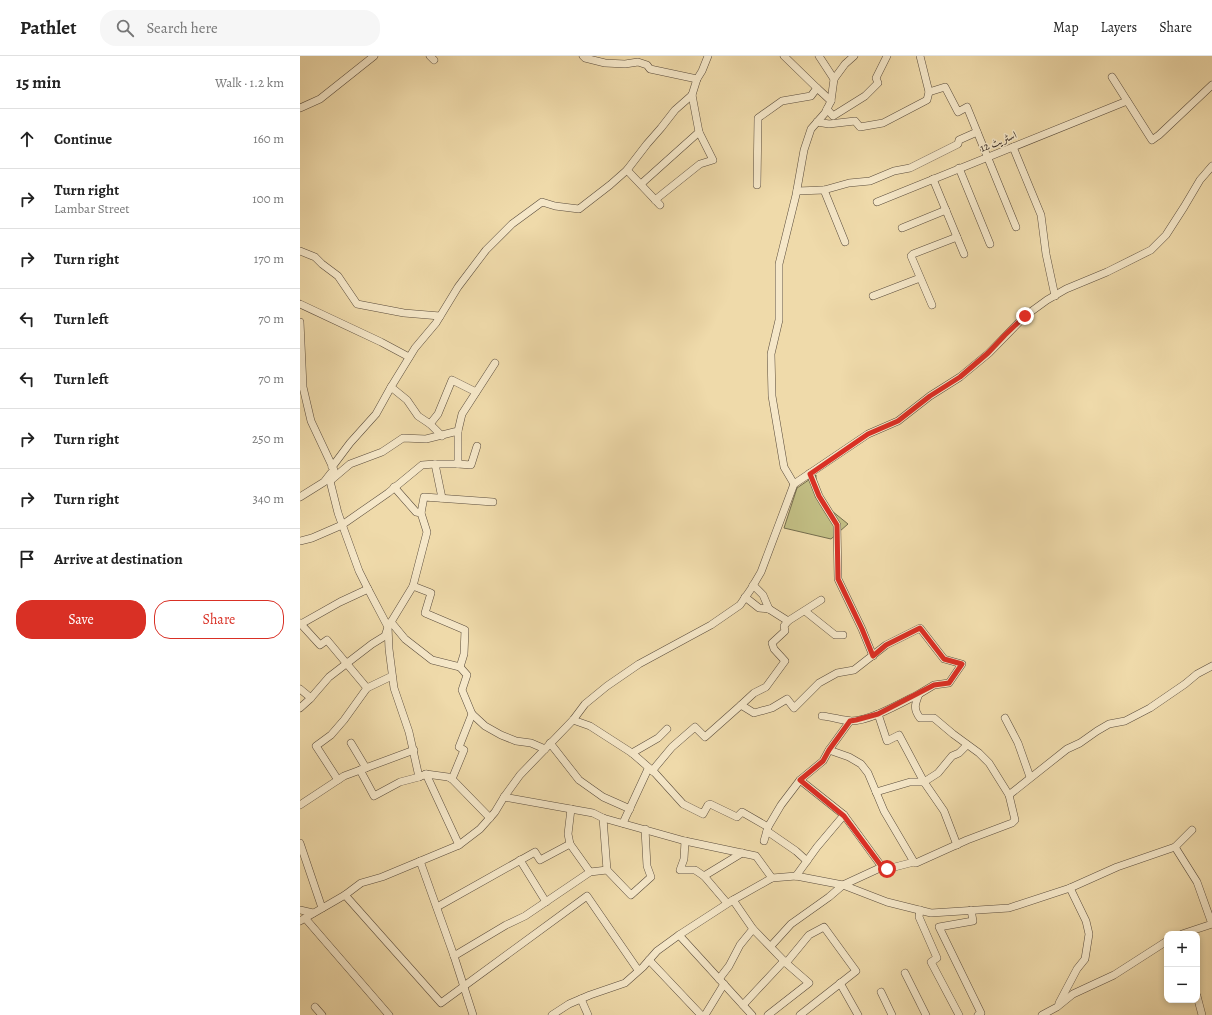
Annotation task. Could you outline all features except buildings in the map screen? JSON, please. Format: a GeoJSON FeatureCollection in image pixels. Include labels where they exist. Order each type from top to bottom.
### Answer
{"type":"FeatureCollection","features":[{"type":"Feature","properties":{"kind":"street"},"geometry":{"type":"LineString","coordinates":[[300,108],[320,99],[374,56]]}},
{"type":"Feature","properties":{"kind":"street"},"geometry":{"type":"LineString","coordinates":[[583,56],[585,58],[604,63],[625,64],[638,62],[647,65],[650,69],[697,78]]}},
{"type":"Feature","properties":{"kind":"street"},"geometry":{"type":"LineString","coordinates":[[627,170],[657,203],[700,164],[713,160],[699,132],[692,95],[697,78],[702,71],[708,56]]}},
{"type":"Feature","properties":{"kind":"street"},"geometry":{"type":"LineString","coordinates":[[784,56],[832,101]]}},
{"type":"Feature","properties":{"kind":"street"},"geometry":{"type":"LineString","coordinates":[[819,56],[834,79]]}},
{"type":"Feature","properties":{"kind":"street"},"geometry":{"type":"LineString","coordinates":[[794,484],[784,466],[772,396],[771,354],[779,320],[779,264],[797,191],[804,150],[811,129],[832,101],[834,79],[845,64],[854,56]]}},
{"type":"Feature","properties":{"kind":"street"},"geometry":{"type":"LineString","coordinates":[[827,109],[833,116],[865,96],[878,83],[876,78],[887,56]]}},
{"type":"Feature","properties":{"kind":"street"},"geometry":{"type":"LineString","coordinates":[[817,122],[829,124],[855,121],[860,128],[883,123],[927,100],[929,92],[920,56]]}},
{"type":"Feature","properties":{"kind":"street"},"geometry":{"type":"LineString","coordinates":[[1112,77],[1152,140],[1160,135],[1212,85]]}},
{"type":"Feature","properties":{"kind":"street"},"geometry":{"type":"LineString","coordinates":[[929,92],[945,87],[958,112],[967,107],[1016,226]]}},
{"type":"Feature","properties":{"kind":"street"},"geometry":{"type":"LineString","coordinates":[[757,185],[758,118],[782,101],[811,96],[817,88]]}},
{"type":"Feature","properties":{"kind":"street"},"geometry":{"type":"LineString","coordinates":[[300,497],[324,482],[350,443],[376,414],[415,348],[436,323],[458,287],[486,250],[512,224],[542,202],[555,206],[580,209],[627,170],[674,110],[692,95]]}},
{"type":"Feature","properties":{"kind":"street","name":"اسٹریٹ 12"},"geometry":{"type":"LineString","coordinates":[[876,202],[1127,101]]}},
{"type":"Feature","properties":{"kind":"street"},"geometry":{"type":"LineString","coordinates":[[640,184],[699,132]]}},
{"type":"Feature","properties":{"kind":"street"},"geometry":{"type":"LineString","coordinates":[[797,191],[824,190],[870,181],[894,171],[910,168],[958,144],[959,140],[977,132]]}},
{"type":"Feature","properties":{"kind":"street"},"geometry":{"type":"LineString","coordinates":[[1013,147],[1041,215],[1046,254],[1055,296]]}},
{"type":"Feature","properties":{"kind":"street"},"geometry":{"type":"LineString","coordinates":[[389,1015],[302,920],[345,895],[361,882],[382,877],[459,845],[480,829],[495,812],[504,796],[520,775],[573,720],[585,704],[639,664],[711,625],[740,605],[761,572],[794,484],[868,434],[898,421],[930,396],[960,377],[988,353],[1025,316],[1055,296],[1066,289],[1107,272],[1151,250],[1166,235],[1200,180],[1212,166]]}},
{"type":"Feature","properties":{"kind":"street"},"geometry":{"type":"LineString","coordinates":[[959,168],[990,244]]}},
{"type":"Feature","properties":{"kind":"street"},"geometry":{"type":"LineString","coordinates":[[933,179],[964,254]]}},
{"type":"Feature","properties":{"kind":"street"},"geometry":{"type":"LineString","coordinates":[[824,190],[845,242]]}},
{"type":"Feature","properties":{"kind":"street"},"geometry":{"type":"LineString","coordinates":[[902,228],[946,210]]}},
{"type":"Feature","properties":{"kind":"street"},"geometry":{"type":"LineString","coordinates":[[932,305],[912,256],[913,254],[957,237]]}},
{"type":"Feature","properties":{"kind":"street"},"geometry":{"type":"LineString","coordinates":[[300,251],[315,257],[338,276],[357,304],[404,313],[440,316]]}},
{"type":"Feature","properties":{"kind":"street"},"geometry":{"type":"LineString","coordinates":[[873,296],[920,278]]}},
{"type":"Feature","properties":{"kind":"street"},"geometry":{"type":"LineString","coordinates":[[300,304],[381,342],[409,357]]}},
{"type":"Feature","properties":{"kind":"street"},"geometry":{"type":"LineString","coordinates":[[300,322],[303,387],[311,421],[333,469],[330,481],[338,513],[359,572],[390,624],[405,639],[432,660],[460,667],[467,675],[462,690],[472,714],[484,726],[516,742],[547,746],[578,780],[603,797],[630,809]]}},
{"type":"Feature","properties":{"kind":"street"},"geometry":{"type":"LineString","coordinates":[[458,464],[458,431],[462,414],[495,362]]}},
{"type":"Feature","properties":{"kind":"street"},"geometry":{"type":"LineString","coordinates":[[430,424],[438,414],[452,380],[476,392]]}},
{"type":"Feature","properties":{"kind":"street"},"geometry":{"type":"LineString","coordinates":[[391,387],[407,400],[418,416],[430,424],[442,436]]}},
{"type":"Feature","properties":{"kind":"street"},"geometry":{"type":"LineString","coordinates":[[330,481],[350,464],[382,452],[404,438],[426,439],[458,431]]}},
{"type":"Feature","properties":{"kind":"street"},"geometry":{"type":"LineString","coordinates":[[300,541],[312,538],[342,525],[422,465],[471,465],[477,446]]}},
{"type":"Feature","properties":{"kind":"street"},"geometry":{"type":"LineString","coordinates":[[435,464],[442,498]]}},
{"type":"Feature","properties":{"kind":"street"},"geometry":{"type":"LineString","coordinates":[[810,474],[819,496],[837,525],[838,579],[873,656]]}},
{"type":"Feature","properties":{"kind":"street"},"geometry":{"type":"LineString","coordinates":[[394,487],[416,512],[421,513]]}},
{"type":"Feature","properties":{"kind":"street"},"geometry":{"type":"LineString","coordinates":[[300,708],[311,698],[329,677],[385,636],[390,624],[413,586],[427,532],[421,513],[424,497],[493,502]]}},
{"type":"Feature","properties":{"kind":"street"},"geometry":{"type":"LineString","coordinates":[[753,585],[763,595],[769,609]]}},
{"type":"Feature","properties":{"kind":"street"},"geometry":{"type":"LineString","coordinates":[[413,586],[431,593],[424,613],[465,630],[464,654],[460,667]]}},
{"type":"Feature","properties":{"kind":"street"},"geometry":{"type":"LineString","coordinates":[[367,688],[327,640],[320,645],[300,623],[368,589]]}},
{"type":"Feature","properties":{"kind":"street"},"geometry":{"type":"LineString","coordinates":[[745,598],[759,608],[769,609],[788,622]]}},
{"type":"Feature","properties":{"kind":"street"},"geometry":{"type":"LineString","coordinates":[[623,823],[650,770],[672,747],[695,726],[705,737],[754,693],[766,687],[785,661],[774,649],[772,643],[785,632],[784,626],[788,622],[821,600]]}},
{"type":"Feature","properties":{"kind":"street"},"geometry":{"type":"LineString","coordinates":[[805,610],[835,635],[843,635]]}},
{"type":"Feature","properties":{"kind":"street"},"geometry":{"type":"LineString","coordinates":[[390,624],[388,649],[394,688],[409,732],[419,777]]}},
{"type":"Feature","properties":{"kind":"street"},"geometry":{"type":"LineString","coordinates":[[741,705],[754,713],[772,708],[787,699],[794,708],[819,683],[837,673],[854,670],[886,645],[920,628],[944,659],[962,664],[949,683],[934,685],[878,714],[850,721],[822,716]]}},
{"type":"Feature","properties":{"kind":"street"},"geometry":{"type":"LineString","coordinates":[[1009,795],[1067,749],[1080,743],[1109,724],[1125,721],[1150,708],[1197,674],[1212,666]]}},
{"type":"Feature","properties":{"kind":"street"},"geometry":{"type":"LineString","coordinates":[[338,780],[316,746],[331,735],[367,688],[392,676]]}},
{"type":"Feature","properties":{"kind":"street"},"geometry":{"type":"LineString","coordinates":[[300,689],[311,698]]}},
{"type":"Feature","properties":{"kind":"street"},"geometry":{"type":"LineString","coordinates":[[800,780],[844,816],[885,869],[914,862],[916,863],[1012,823],[1015,820],[1009,795],[989,763],[979,753],[934,718],[920,718],[914,706],[919,694]]}},
{"type":"Feature","properties":{"kind":"street"},"geometry":{"type":"LineString","coordinates":[[452,779],[464,750],[459,747],[472,714]]}},
{"type":"Feature","properties":{"kind":"street"},"geometry":{"type":"LineString","coordinates":[[878,714],[887,742],[899,735],[924,782],[944,811],[957,845]]}},
{"type":"Feature","properties":{"kind":"street"},"geometry":{"type":"LineString","coordinates":[[1005,718],[1018,742],[1030,778]]}},
{"type":"Feature","properties":{"kind":"street"},"geometry":{"type":"LineString","coordinates":[[573,720],[590,726],[632,753],[685,806],[704,814],[708,805],[710,804],[737,817],[742,812],[768,829],[807,861]]}},
{"type":"Feature","properties":{"kind":"street"},"geometry":{"type":"LineString","coordinates":[[764,842],[768,829],[781,805],[800,780],[823,761],[850,721]]}},
{"type":"Feature","properties":{"kind":"street"},"geometry":{"type":"LineString","coordinates":[[632,753],[658,738],[667,729]]}},
{"type":"Feature","properties":{"kind":"street"},"geometry":{"type":"LineString","coordinates":[[351,743],[374,796],[400,782],[426,774],[448,777],[452,779],[490,818]]}},
{"type":"Feature","properties":{"kind":"street"},"geometry":{"type":"LineString","coordinates":[[876,792],[910,782],[924,782],[938,773],[952,756],[959,753],[967,745]]}},
{"type":"Feature","properties":{"kind":"street"},"geometry":{"type":"LineString","coordinates":[[300,804],[344,776],[414,750]]}},
{"type":"Feature","properties":{"kind":"street"},"geometry":{"type":"LineString","coordinates":[[829,750],[849,757],[860,764],[868,773],[884,811],[914,862]]}},
{"type":"Feature","properties":{"kind":"street"},"geometry":{"type":"LineString","coordinates":[[426,774],[459,845]]}},
{"type":"Feature","properties":{"kind":"street"},"geometry":{"type":"LineString","coordinates":[[504,796],[593,813],[603,818],[685,841],[756,856],[772,878]]}},
{"type":"Feature","properties":{"kind":"street"},"geometry":{"type":"LineString","coordinates":[[571,810],[568,834],[570,844],[590,872]]}},
{"type":"Feature","properties":{"kind":"street"},"geometry":{"type":"LineString","coordinates":[[796,876],[844,816]]}},
{"type":"Feature","properties":{"kind":"street"},"geometry":{"type":"LineString","coordinates":[[603,818],[608,870],[631,895],[651,877],[647,866],[645,829]]}},
{"type":"Feature","properties":{"kind":"street"},"geometry":{"type":"LineString","coordinates":[[552,1015],[569,1004],[625,983],[657,951],[679,934],[772,878],[796,876],[842,885],[887,902],[931,913],[1009,908],[1070,888],[1117,867],[1175,847],[1192,830]]}},
{"type":"Feature","properties":{"kind":"street"},"geometry":{"type":"LineString","coordinates":[[685,841],[684,858],[680,870],[695,870],[704,876],[730,902],[752,929],[771,946],[785,962],[809,983],[768,1015]]}},
{"type":"Feature","properties":{"kind":"street"},"geometry":{"type":"LineString","coordinates":[[300,842],[322,908]]}},
{"type":"Feature","properties":{"kind":"street"},"geometry":{"type":"LineString","coordinates":[[437,907],[535,852],[540,860],[570,844]]}},
{"type":"Feature","properties":{"kind":"street"},"geometry":{"type":"LineString","coordinates":[[1175,847],[1197,882],[1212,924],[1191,931]]}},
{"type":"Feature","properties":{"kind":"street"},"geometry":{"type":"LineString","coordinates":[[704,876],[742,853]]}},
{"type":"Feature","properties":{"kind":"street"},"geometry":{"type":"LineString","coordinates":[[520,860],[546,902]]}},
{"type":"Feature","properties":{"kind":"street"},"geometry":{"type":"LineString","coordinates":[[420,861],[454,956],[473,1015]]}},
{"type":"Feature","properties":{"kind":"street"},"geometry":{"type":"LineString","coordinates":[[771,946],[791,924],[829,897],[842,885],[882,867]]}},
{"type":"Feature","properties":{"kind":"street"},"geometry":{"type":"LineString","coordinates":[[454,956],[506,925],[525,916],[590,872],[608,870]]}},
{"type":"Feature","properties":{"kind":"street"},"geometry":{"type":"LineString","coordinates":[[1058,1007],[1076,969],[1085,959],[1089,934],[1086,921],[1070,888]]}},
{"type":"Feature","properties":{"kind":"street"},"geometry":{"type":"LineString","coordinates":[[345,895],[441,1002],[464,987],[586,896],[638,970]]}},
{"type":"Feature","properties":{"kind":"street"},"geometry":{"type":"LineString","coordinates":[[300,910],[313,913]]}},
{"type":"Feature","properties":{"kind":"street"},"geometry":{"type":"LineString","coordinates":[[920,910],[919,917],[937,958],[931,962],[959,1015]]}},
{"type":"Feature","properties":{"kind":"street"},"geometry":{"type":"LineString","coordinates":[[971,910],[973,921],[939,927],[981,1013],[978,1015]]}},
{"type":"Feature","properties":{"kind":"street"},"geometry":{"type":"LineString","coordinates":[[743,1005],[809,935],[824,927],[856,971],[805,1014]]}},
{"type":"Feature","properties":{"kind":"street"},"geometry":{"type":"LineString","coordinates":[[649,960],[705,1014],[740,945],[752,929]]}},
{"type":"Feature","properties":{"kind":"street"},"geometry":{"type":"LineString","coordinates":[[679,934],[752,1015]]}},
{"type":"Feature","properties":{"kind":"street"},"geometry":{"type":"LineString","coordinates":[[1042,1015],[1058,1007],[1073,994],[1114,975],[1164,943]]}},
{"type":"Feature","properties":{"kind":"street"},"geometry":{"type":"LineString","coordinates":[[905,973],[926,1015]]}},
{"type":"Feature","properties":{"kind":"street"},"geometry":{"type":"LineString","coordinates":[[840,983],[858,1015]]}},
{"type":"Feature","properties":{"kind":"street"},"geometry":{"type":"LineString","coordinates":[[881,992],[892,1015]]}},
{"type":"Feature","properties":{"kind":"street"},"geometry":{"type":"LineString","coordinates":[[581,999],[588,1015]]}},
{"type":"Feature","properties":{"kind":"street"},"geometry":{"type":"LineString","coordinates":[[1199,1003],[1202,1015]]}},
{"type":"Feature","properties":{"kind":"street"},"geometry":{"type":"LineString","coordinates":[[315,1007],[322,1015]]}},
{"type":"Feature","properties":{"kind":"shaded area"},"geometry":{"type":"Polygon","coordinates":[[[816,475],[816,498],[848,524],[831,539],[784,528],[797,488],[816,475]]]}},
{"type":"Feature","properties":{"kind":"route"},"geometry":{"type":"LineString","coordinates":[[887,869],[882,867],[844,816],[800,780],[823,761],[850,721],[878,714],[934,685],[949,683],[962,664],[944,659],[920,628],[886,645],[873,656],[853,608],[838,579],[837,525],[819,496],[810,474],[868,434],[898,421],[930,396],[960,377],[988,353],[1025,316]]}}]}
